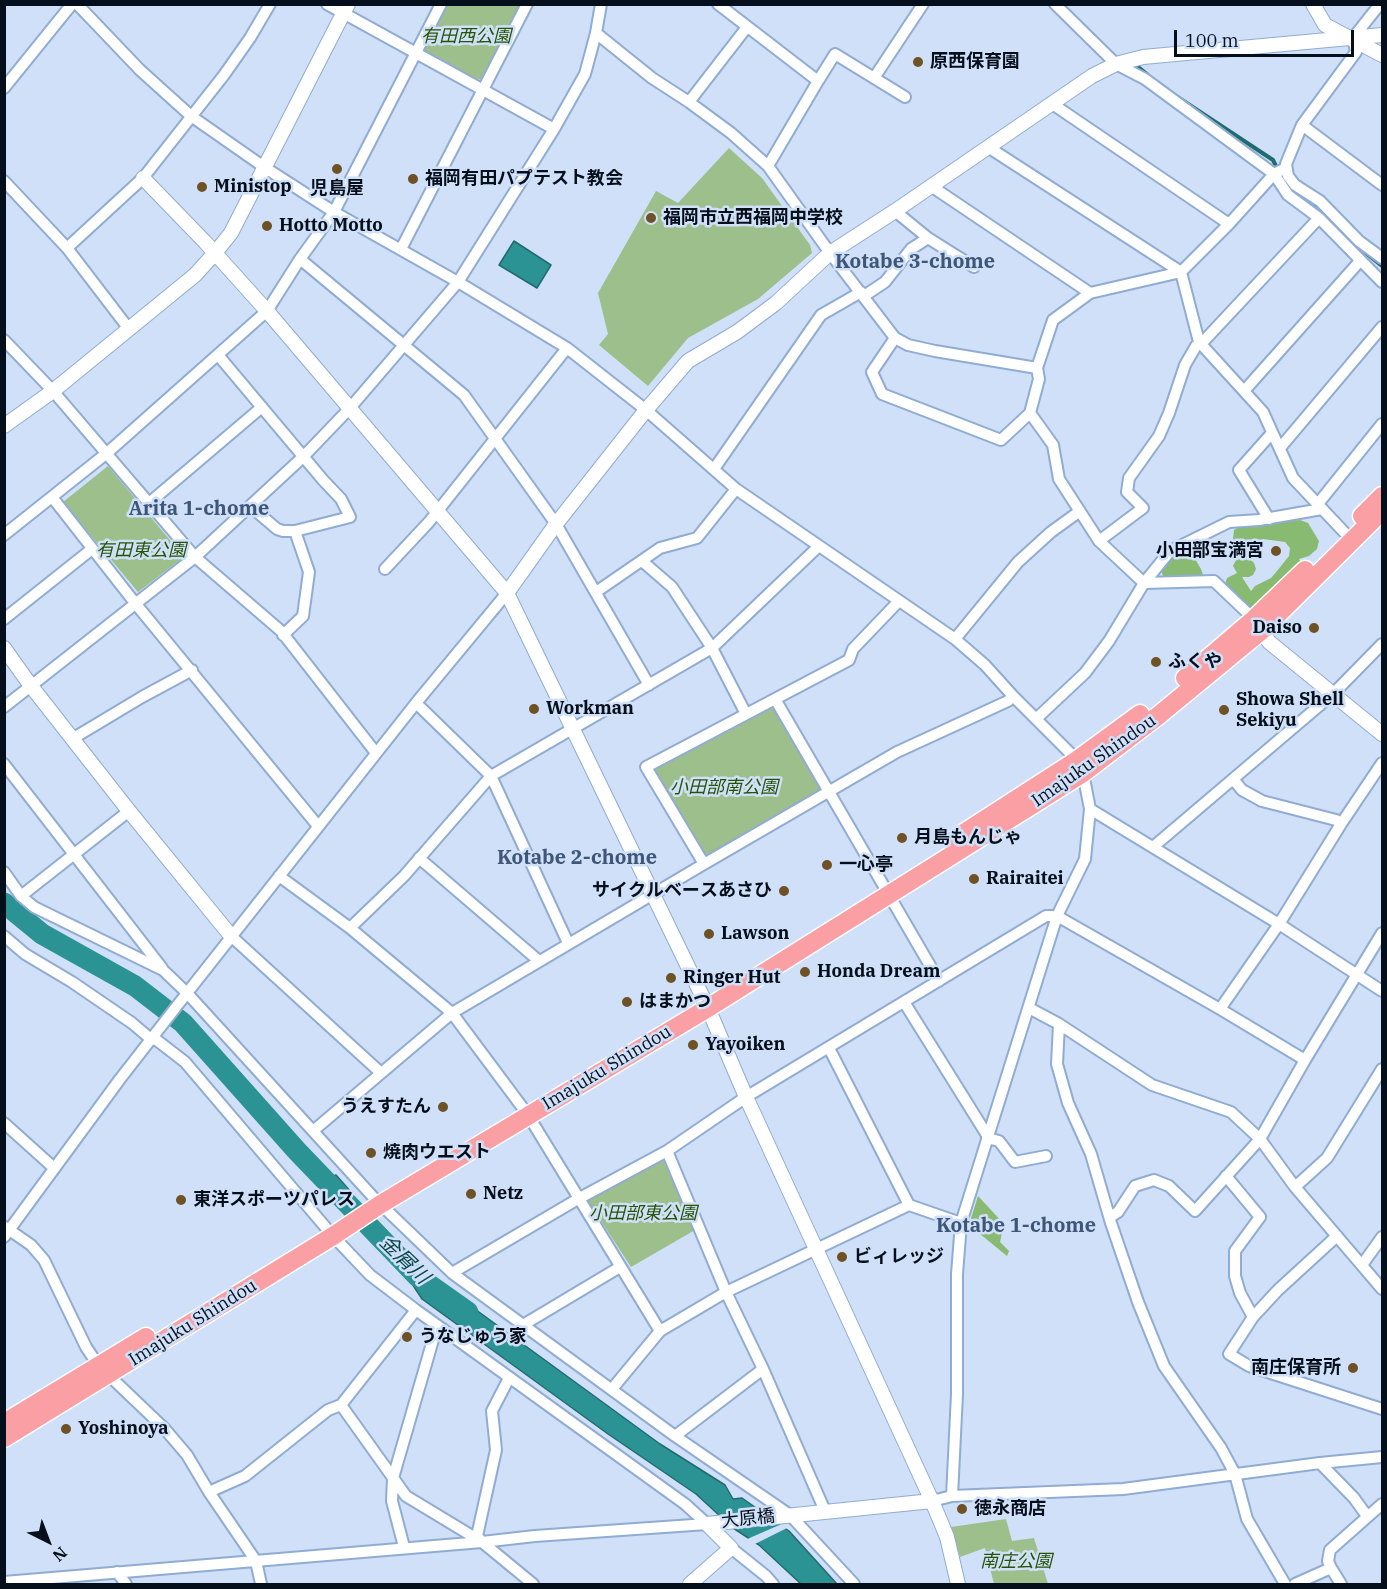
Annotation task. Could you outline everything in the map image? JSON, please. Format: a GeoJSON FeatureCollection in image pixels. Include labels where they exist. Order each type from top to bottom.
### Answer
{"type":"FeatureCollection","features":[{"type":"Feature","properties":{"kind":"highway","name":"Imajuku Shindou"},"geometry":{"type":"LineString","coordinates":[[1258,625],[1344,532],[1383,496]]}},
{"type":"Feature","properties":{"kind":"highway","name":"Imajuku Shindou"},"geometry":{"type":"LineString","coordinates":[[4,1438],[104,1370],[331,1232],[525,1110],[705,1003],[1080,766],[1152,705],[1258,625],[1383,511]]}},
{"type":"Feature","properties":{"kind":"highway","name":"Imajuku Shindou"},"geometry":{"type":"LineString","coordinates":[[4,1423],[104,1370]]}},
{"type":"Feature","properties":{"kind":"street"},"geometry":{"type":"LineString","coordinates":[[4,88],[72,4]]}},
{"type":"Feature","properties":{"kind":"street"},"geometry":{"type":"LineString","coordinates":[[77,4],[140,70],[191,116],[334,212],[458,282],[567,348],[646,410],[736,489],[955,639],[985,665],[1080,766],[1090,810],[1085,859],[1057,916],[960,1223],[957,1274],[957,1394],[952,1496]]}},
{"type":"Feature","properties":{"kind":"street"},"geometry":{"type":"LineString","coordinates":[[66,248],[143,178],[237,57],[270,4]]}},
{"type":"Feature","properties":{"kind":"street"},"geometry":{"type":"LineString","coordinates":[[327,4],[346,9],[416,52],[554,129]]}},
{"type":"Feature","properties":{"kind":"street"},"geometry":{"type":"LineString","coordinates":[[4,535],[107,453],[267,311],[300,259],[334,212],[441,4]]}},
{"type":"Feature","properties":{"kind":"street"},"geometry":{"type":"LineString","coordinates":[[400,249],[527,4]]}},
{"type":"Feature","properties":{"kind":"street"},"geometry":{"type":"LineString","coordinates":[[4,707],[195,557],[304,456],[350,408],[458,282],[554,129],[585,74],[597,33],[601,4]]}},
{"type":"Feature","properties":{"kind":"street"},"geometry":{"type":"LineString","coordinates":[[718,4],[818,81]]}},
{"type":"Feature","properties":{"kind":"street"},"geometry":{"type":"LineString","coordinates":[[874,78],[923,4]]}},
{"type":"Feature","properties":{"kind":"street"},"geometry":{"type":"LineString","coordinates":[[1055,4],[1116,64],[1145,79],[1274,174],[1288,195],[1319,218],[1383,282]]}},
{"type":"Feature","properties":{"kind":"street"},"geometry":{"type":"LineString","coordinates":[[1313,4],[1325,26],[1383,55]]}},
{"type":"Feature","properties":{"kind":"street"},"geometry":{"type":"LineString","coordinates":[[1353,38],[1380,4]]}},
{"type":"Feature","properties":{"kind":"street"},"geometry":{"type":"LineString","coordinates":[[4,426],[53,391],[195,275],[215,253],[231,233],[346,9]]}},
{"type":"Feature","properties":{"kind":"street"},"geometry":{"type":"LineString","coordinates":[[689,102],[747,27]]}},
{"type":"Feature","properties":{"kind":"street"},"geometry":{"type":"LineString","coordinates":[[597,33],[652,78],[731,133],[768,166],[830,253],[896,338],[917,347],[1037,368]]}},
{"type":"Feature","properties":{"kind":"street"},"geometry":{"type":"LineString","coordinates":[[261,1584],[256,1561],[187,1455],[164,1428],[104,1370],[86,1347],[44,1260],[31,1245],[6,1232],[120,1079],[231,936],[416,703],[507,593],[556,524],[646,410],[688,362],[737,332],[776,303],[830,253],[1092,76],[1116,64],[1154,56],[1383,35]]}},
{"type":"Feature","properties":{"kind":"street"},"geometry":{"type":"LineString","coordinates":[[1353,38],[1356,52],[1302,125],[1286,168],[1288,176],[1295,185],[1320,201],[1359,241],[1383,258]]}},
{"type":"Feature","properties":{"kind":"street"},"geometry":{"type":"LineString","coordinates":[[768,166],[835,54],[905,97]]}},
{"type":"Feature","properties":{"kind":"street"},"geometry":{"type":"LineString","coordinates":[[1051,104],[1229,224]]}},
{"type":"Feature","properties":{"kind":"street"},"geometry":{"type":"LineString","coordinates":[[1302,125],[1383,185]]}},
{"type":"Feature","properties":{"kind":"street"},"geometry":{"type":"LineString","coordinates":[[988,147],[1181,272],[1201,344],[1263,412],[1293,478],[1344,532]]}},
{"type":"Feature","properties":{"kind":"street"},"geometry":{"type":"LineString","coordinates":[[896,338],[872,372],[882,394],[1001,440],[1030,413],[1039,379],[1037,368],[1053,320],[1090,293],[1181,272],[1274,174],[1286,168]]}},
{"type":"Feature","properties":{"kind":"street"},"geometry":{"type":"LineString","coordinates":[[143,178],[267,311],[507,593],[705,1003],[932,1501],[947,1538],[958,1584]]}},
{"type":"Feature","properties":{"kind":"street"},"geometry":{"type":"LineString","coordinates":[[4,181],[66,248],[129,329]]}},
{"type":"Feature","properties":{"kind":"street"},"geometry":{"type":"LineString","coordinates":[[1288,195],[1295,185]]}},
{"type":"Feature","properties":{"kind":"street"},"geometry":{"type":"LineString","coordinates":[[931,186],[1090,293]]}},
{"type":"Feature","properties":{"kind":"street"},"geometry":{"type":"LineString","coordinates":[[895,211],[928,238],[974,267]]}},
{"type":"Feature","properties":{"kind":"street"},"geometry":{"type":"LineString","coordinates":[[1099,541],[1143,508],[1127,492],[1129,478],[1158,436],[1185,365],[1196,346],[1201,344],[1319,218]]}},
{"type":"Feature","properties":{"kind":"street"},"geometry":{"type":"LineString","coordinates":[[714,469],[820,315],[885,282],[911,249],[928,238]]}},
{"type":"Feature","properties":{"kind":"street"},"geometry":{"type":"LineString","coordinates":[[300,259],[464,395],[556,524],[649,685]]}},
{"type":"Feature","properties":{"kind":"street"},"geometry":{"type":"LineString","coordinates":[[1244,391],[1360,261]]}},
{"type":"Feature","properties":{"kind":"street"},"geometry":{"type":"LineString","coordinates":[[1280,448],[1383,327]]}},
{"type":"Feature","properties":{"kind":"street"},"geometry":{"type":"LineString","coordinates":[[4,340],[53,391],[195,557],[284,635],[376,753]]}},
{"type":"Feature","properties":{"kind":"street"},"geometry":{"type":"LineString","coordinates":[[385,569],[437,511],[567,348]]}},
{"type":"Feature","properties":{"kind":"street"},"geometry":{"type":"LineString","coordinates":[[218,355],[322,480],[341,499],[350,517],[295,531],[283,531],[277,529],[250,506]]}},
{"type":"Feature","properties":{"kind":"street"},"geometry":{"type":"LineString","coordinates":[[149,503],[262,407]]}},
{"type":"Feature","properties":{"kind":"street"},"geometry":{"type":"LineString","coordinates":[[1030,413],[1053,445],[1059,479],[1099,541],[1144,583],[1214,581],[1258,625],[1269,642],[1383,734]]}},
{"type":"Feature","properties":{"kind":"street"},"geometry":{"type":"LineString","coordinates":[[1037,718],[1085,673],[1109,641],[1144,583],[1170,551],[1229,522],[1269,519],[1319,507],[1383,424]]}},
{"type":"Feature","properties":{"kind":"street"},"geometry":{"type":"LineString","coordinates":[[1269,519],[1239,470],[1272,433]]}},
{"type":"Feature","properties":{"kind":"street"},"geometry":{"type":"LineString","coordinates":[[596,592],[660,548],[697,538],[736,489]]}},
{"type":"Feature","properties":{"kind":"street"},"geometry":{"type":"LineString","coordinates":[[52,497],[135,603],[318,826]]}},
{"type":"Feature","properties":{"kind":"street"},"geometry":{"type":"LineString","coordinates":[[955,639],[1018,562],[1050,532],[1080,511]]}},
{"type":"Feature","properties":{"kind":"street"},"geometry":{"type":"LineString","coordinates":[[284,635],[303,616],[309,572],[295,531]]}},
{"type":"Feature","properties":{"kind":"street"},"geometry":{"type":"LineString","coordinates":[[350,928],[404,876],[492,776],[712,648],[819,546]]}},
{"type":"Feature","properties":{"kind":"street"},"geometry":{"type":"LineString","coordinates":[[4,619],[92,549]]}},
{"type":"Feature","properties":{"kind":"street"},"geometry":{"type":"LineString","coordinates":[[642,561],[672,587],[712,648],[746,714]]}},
{"type":"Feature","properties":{"kind":"street"},"geometry":{"type":"LineString","coordinates":[[704,864],[646,768],[849,660],[853,649],[898,601]]}},
{"type":"Feature","properties":{"kind":"street"},"geometry":{"type":"LineString","coordinates":[[1152,847],[1333,694],[1383,644]]}},
{"type":"Feature","properties":{"kind":"street"},"geometry":{"type":"LineString","coordinates":[[4,648],[72,739],[231,936],[381,1073]]}},
{"type":"Feature","properties":{"kind":"street"},"geometry":{"type":"LineString","coordinates":[[72,739],[192,670]]}},
{"type":"Feature","properties":{"kind":"street"},"geometry":{"type":"LineString","coordinates":[[313,1131],[452,1013],[653,893],[897,752],[1008,701],[1013,696]]}},
{"type":"Feature","properties":{"kind":"street"},"geometry":{"type":"LineString","coordinates":[[776,699],[939,981]]}},
{"type":"Feature","properties":{"kind":"street"},"geometry":{"type":"LineString","coordinates":[[416,703],[492,776],[568,943]]}},
{"type":"Feature","properties":{"kind":"street"},"geometry":{"type":"LineString","coordinates":[[1220,1009],[1279,924],[1341,824],[1383,763]]}},
{"type":"Feature","properties":{"kind":"street"},"geometry":{"type":"LineString","coordinates":[[4,764],[163,970],[187,993],[378,1202],[452,1274],[675,1436],[790,1515],[854,1584]]}},
{"type":"Feature","properties":{"kind":"street"},"geometry":{"type":"LineString","coordinates":[[1233,779],[1242,790],[1262,801],[1336,820],[1341,824]]}},
{"type":"Feature","properties":{"kind":"street"},"geometry":{"type":"LineString","coordinates":[[1090,810],[1279,924],[1383,991]]}},
{"type":"Feature","properties":{"kind":"street"},"geometry":{"type":"LineString","coordinates":[[21,896],[129,811]]}},
{"type":"Feature","properties":{"kind":"street"},"geometry":{"type":"LineString","coordinates":[[419,858],[539,961]]}},
{"type":"Feature","properties":{"kind":"street"},"geometry":{"type":"LineString","coordinates":[[4,872],[21,896],[34,907],[163,970]]}},
{"type":"Feature","properties":{"kind":"street"},"geometry":{"type":"LineString","coordinates":[[279,876],[350,928],[452,1013],[525,1110],[660,1331]]}},
{"type":"Feature","properties":{"kind":"street"},"geometry":{"type":"LineString","coordinates":[[452,1274],[578,1199],[667,1150],[746,1097],[1046,916],[1057,916],[1305,1060]]}},
{"type":"Feature","properties":{"kind":"street"},"geometry":{"type":"LineString","coordinates":[[1110,1217],[1118,1212],[1135,1186],[1154,1180],[1168,1186],[1195,1211],[1260,1139],[1305,1060],[1383,933]]}},
{"type":"Feature","properties":{"kind":"street"},"geometry":{"type":"LineString","coordinates":[[4,936],[25,954],[72,982],[185,1062],[370,1275],[437,1326],[685,1504],[773,1584]]}},
{"type":"Feature","properties":{"kind":"street"},"geometry":{"type":"LineString","coordinates":[[904,1002],[987,1137],[999,1141],[1015,1162],[1046,1156]]}},
{"type":"Feature","properties":{"kind":"street"},"geometry":{"type":"LineString","coordinates":[[1029,1008],[1059,1024],[1152,1085],[1231,1112],[1260,1139],[1295,1187],[1383,1289]]}},
{"type":"Feature","properties":{"kind":"street"},"geometry":{"type":"LineString","coordinates":[[1059,1024],[1057,1064],[1068,1103],[1091,1154],[1138,1302],[1164,1366],[1221,1448],[1235,1474],[1248,1519],[1285,1584]]}},
{"type":"Feature","properties":{"kind":"street"},"geometry":{"type":"LineString","coordinates":[[829,1048],[909,1206]]}},
{"type":"Feature","properties":{"kind":"street"},"geometry":{"type":"LineString","coordinates":[[1295,1187],[1327,1158],[1383,1069]]}},
{"type":"Feature","properties":{"kind":"street"},"geometry":{"type":"LineString","coordinates":[[4,1123],[54,1168]]}},
{"type":"Feature","properties":{"kind":"street"},"geometry":{"type":"LineString","coordinates":[[667,1150],[726,1292],[763,1369],[825,1511]]}},
{"type":"Feature","properties":{"kind":"street"},"geometry":{"type":"LineString","coordinates":[[1226,1176],[1260,1217],[1235,1251],[1235,1276],[1240,1293],[1253,1317]]}},
{"type":"Feature","properties":{"kind":"street"},"geometry":{"type":"LineString","coordinates":[[612,1389],[660,1331],[726,1292],[909,1206],[960,1223]]}},
{"type":"Feature","properties":{"kind":"street"},"geometry":{"type":"LineString","coordinates":[[1337,1236],[1278,1290],[1253,1317],[1229,1354],[1249,1366],[1383,1410]]}},
{"type":"Feature","properties":{"kind":"street"},"geometry":{"type":"LineString","coordinates":[[1362,1265],[1383,1237]]}},
{"type":"Feature","properties":{"kind":"street"},"geometry":{"type":"LineString","coordinates":[[523,1325],[620,1267]]}},
{"type":"Feature","properties":{"kind":"street"},"geometry":{"type":"LineString","coordinates":[[209,1492],[245,1476],[328,1410],[341,1406],[416,1310]]}},
{"type":"Feature","properties":{"kind":"street"},"geometry":{"type":"LineString","coordinates":[[404,1547],[392,1501],[393,1478],[437,1326]]}},
{"type":"Feature","properties":{"kind":"street"},"geometry":{"type":"LineString","coordinates":[[675,1436],[763,1369]]}},
{"type":"Feature","properties":{"kind":"street"},"geometry":{"type":"LineString","coordinates":[[482,1542],[477,1536],[496,1450],[492,1411],[509,1378]]}},
{"type":"Feature","properties":{"kind":"street"},"geometry":{"type":"LineString","coordinates":[[341,1406],[406,1496],[482,1542],[533,1584]]}},
{"type":"Feature","properties":{"kind":"street"},"geometry":{"type":"LineString","coordinates":[[932,1501],[952,1496],[1123,1489],[1383,1457]]}},
{"type":"Feature","properties":{"kind":"street"},"geometry":{"type":"LineString","coordinates":[[1320,1463],[1354,1498],[1367,1516]]}},
{"type":"Feature","properties":{"kind":"street","name":"大原橋"},"geometry":{"type":"LineString","coordinates":[[707,1524],[932,1501]]}},
{"type":"Feature","properties":{"kind":"street"},"geometry":{"type":"LineString","coordinates":[[1341,1584],[1328,1561],[1330,1550],[1383,1504]]}},
{"type":"Feature","properties":{"kind":"street"},"geometry":{"type":"LineString","coordinates":[[4,1582],[49,1581],[117,1572],[404,1547],[707,1524]]}},
{"type":"Feature","properties":{"kind":"street"},"geometry":{"type":"LineString","coordinates":[[690,1584],[731,1548]]}},
{"type":"Feature","properties":{"kind":"street"},"geometry":{"type":"LineString","coordinates":[[1295,1584],[1331,1568]]}},
{"type":"Feature","properties":{"kind":"street"},"geometry":{"type":"LineString","coordinates":[[117,1572],[126,1584]]}},
{"type":"Feature","properties":{"kind":"green space","name":"有田西公園"},"geometry":{"type":"Polygon","coordinates":[[[446,5],[521,5],[481,79],[477,80],[424,54],[423,48],[446,5]]]}},
{"type":"Feature","properties":{"kind":"green space"},"geometry":{"type":"Polygon","coordinates":[[[729,148],[762,178],[810,245],[812,253],[758,299],[688,338],[648,386],[599,345],[608,334],[598,293],[656,191],[678,203],[729,148]]]}},
{"type":"Feature","properties":{"kind":"green space","name":"有田東公園"},"geometry":{"type":"Polygon","coordinates":[[[108,466],[184,557],[138,592],[63,502],[108,466]]]}},
{"type":"Feature","properties":{"kind":"green space","name":"小田部南公園"},"geometry":{"type":"Polygon","coordinates":[[[774,703],[823,790],[705,859],[651,769],[774,703]]]}},
{"type":"Feature","properties":{"kind":"green space","name":"小田部東公園"},"geometry":{"type":"Polygon","coordinates":[[[662,1157],[695,1230],[631,1267],[588,1201],[662,1157]]]}},
{"type":"Feature","properties":{"kind":"green space","name":"南庄公園"},"geometry":{"type":"Polygon","coordinates":[[[1006,1519],[1012,1541],[1034,1538],[1048,1584],[994,1584],[985,1548],[960,1557],[951,1527],[1006,1519]]]}},
{"type":"Feature","properties":{"kind":"shaded area"},"geometry":{"type":"Polygon","coordinates":[[[1300,520],[1308,523],[1319,541],[1317,549],[1309,556],[1299,559],[1301,563],[1290,574],[1286,574],[1279,585],[1274,586],[1273,590],[1260,599],[1253,608],[1247,609],[1224,587],[1227,578],[1237,573],[1233,566],[1236,560],[1248,557],[1254,563],[1256,569],[1253,575],[1242,577],[1251,591],[1255,586],[1271,578],[1289,556],[1290,548],[1285,542],[1263,539],[1245,550],[1236,545],[1233,540],[1234,530],[1243,525],[1300,520]]]}},
{"type":"Feature","properties":{"kind":"shaded area"},"geometry":{"type":"Polygon","coordinates":[[[1183,548],[1191,552],[1201,569],[1203,575],[1201,579],[1164,578],[1162,567],[1173,554],[1183,548]]]}},
{"type":"Feature","properties":{"kind":"shaded area"},"geometry":{"type":"Polygon","coordinates":[[[978,1196],[1004,1224],[1000,1242],[1009,1251],[1007,1256],[969,1225],[978,1196]]]}},
{"type":"Feature","properties":{"kind":"water"},"geometry":{"type":"Polygon","coordinates":[[[514,241],[551,265],[537,288],[499,265],[514,241]]]}},
{"type":"Feature","properties":{"kind":"water"},"geometry":{"type":"Polygon","coordinates":[[[336,1175],[382,1227],[411,1270],[437,1295],[457,1296],[660,1444],[725,1485],[733,1499],[742,1498],[789,1531],[837,1584],[801,1584],[759,1545],[733,1528],[696,1494],[608,1434],[422,1299],[374,1226],[324,1180],[336,1175]]]}},
{"type":"Feature","properties":{"kind":"pier"},"geometry":{"type":"Polygon","coordinates":[[[355,1192],[381,1221],[371,1228],[341,1200],[355,1192]]]}},
{"type":"Feature","properties":{"kind":"pier"},"geometry":{"type":"Polygon","coordinates":[[[784,1523],[789,1527],[753,1545],[745,1540],[784,1523]]]}},
{"type":"Feature","properties":{"kind":"waterway"},"geometry":{"type":"LineString","coordinates":[[1137,66],[1148,75]]}},
{"type":"Feature","properties":{"kind":"waterway"},"geometry":{"type":"LineString","coordinates":[[1176,96],[1273,160],[1278,170]]}},
{"type":"Feature","properties":{"kind":"waterway"},"geometry":{"type":"LineString","coordinates":[[1285,182],[1319,209],[1347,238],[1382,266]]}},
{"type":"Feature","properties":{"kind":"waterway","name":"金屑川"},"geometry":{"type":"LineString","coordinates":[[4,903],[42,934],[135,986],[183,1023],[297,1151],[417,1276],[468,1312]]}},
{"type":"Feature","properties":{"kind":"place","name":"原西保育園"},"geometry":{"type":"Point","coordinates":[918,62]}},
{"type":"Feature","properties":{"kind":"place","name":"児島屋"},"geometry":{"type":"Point","coordinates":[337,169]}},
{"type":"Feature","properties":{"kind":"place","name":"福岡有田パプテスト教会"},"geometry":{"type":"Point","coordinates":[413,179]}},
{"type":"Feature","properties":{"kind":"place","name":"Ministop"},"geometry":{"type":"Point","coordinates":[202,187]}},
{"type":"Feature","properties":{"kind":"place","name":"福岡市立西福岡中学校"},"geometry":{"type":"Point","coordinates":[651,218]}},
{"type":"Feature","properties":{"kind":"place","name":"Hotto Motto"},"geometry":{"type":"Point","coordinates":[267,226]}},
{"type":"Feature","properties":{"kind":"place","name":"小田部宝満宮"},"geometry":{"type":"Point","coordinates":[1276,551]}},
{"type":"Feature","properties":{"kind":"place","name":"Daiso"},"geometry":{"type":"Point","coordinates":[1314,628]}},
{"type":"Feature","properties":{"kind":"place","name":"ふくや"},"geometry":{"type":"Point","coordinates":[1156,662]}},
{"type":"Feature","properties":{"kind":"place","name":"Workman"},"geometry":{"type":"Point","coordinates":[534,709]}},
{"type":"Feature","properties":{"kind":"place","name":"Showa Shell Sekiyu"},"geometry":{"type":"Point","coordinates":[1224,710]}},
{"type":"Feature","properties":{"kind":"place","name":"月島もんじゃ"},"geometry":{"type":"Point","coordinates":[902,838]}},
{"type":"Feature","properties":{"kind":"place","name":"一心亭"},"geometry":{"type":"Point","coordinates":[827,865]}},
{"type":"Feature","properties":{"kind":"place","name":"Rairaitei"},"geometry":{"type":"Point","coordinates":[974,879]}},
{"type":"Feature","properties":{"kind":"place","name":"サイクルベースあさひ"},"geometry":{"type":"Point","coordinates":[784,891]}},
{"type":"Feature","properties":{"kind":"place","name":"Lawson"},"geometry":{"type":"Point","coordinates":[709,934]}},
{"type":"Feature","properties":{"kind":"place","name":"Honda Dream"},"geometry":{"type":"Point","coordinates":[805,972]}},
{"type":"Feature","properties":{"kind":"place","name":"Ringer Hut"},"geometry":{"type":"Point","coordinates":[671,978]}},
{"type":"Feature","properties":{"kind":"place","name":"はまかつ"},"geometry":{"type":"Point","coordinates":[627,1002]}},
{"type":"Feature","properties":{"kind":"place","name":"Yayoiken"},"geometry":{"type":"Point","coordinates":[693,1045]}},
{"type":"Feature","properties":{"kind":"place","name":"うえすたん"},"geometry":{"type":"Point","coordinates":[443,1107]}},
{"type":"Feature","properties":{"kind":"place","name":"焼肉ウエスト"},"geometry":{"type":"Point","coordinates":[371,1153]}},
{"type":"Feature","properties":{"kind":"place","name":"Netz"},"geometry":{"type":"Point","coordinates":[471,1194]}},
{"type":"Feature","properties":{"kind":"place","name":"東洋スポーツパレス"},"geometry":{"type":"Point","coordinates":[181,1200]}},
{"type":"Feature","properties":{"kind":"place","name":"ビィレッジ"},"geometry":{"type":"Point","coordinates":[842,1257]}},
{"type":"Feature","properties":{"kind":"place","name":"うなじゅう家"},"geometry":{"type":"Point","coordinates":[407,1337]}},
{"type":"Feature","properties":{"kind":"place","name":"南庄保育所"},"geometry":{"type":"Point","coordinates":[1353,1368]}},
{"type":"Feature","properties":{"kind":"place","name":"Yoshinoya"},"geometry":{"type":"Point","coordinates":[66,1429]}},
{"type":"Feature","properties":{"kind":"place","name":"徳永商店"},"geometry":{"type":"Point","coordinates":[962,1509]}},
{"type":"Feature","properties":{"kind":"district","name":"Kotabe 3-chome"},"geometry":{"type":"Point","coordinates":[915,262]}},
{"type":"Feature","properties":{"kind":"district","name":"Arita 1-chome"},"geometry":{"type":"Point","coordinates":[199,509]}},
{"type":"Feature","properties":{"kind":"district","name":"Kotabe 2-chome"},"geometry":{"type":"Point","coordinates":[577,858]}},
{"type":"Feature","properties":{"kind":"district","name":"Kotabe 1-chome"},"geometry":{"type":"Point","coordinates":[1016,1226]}}]}
